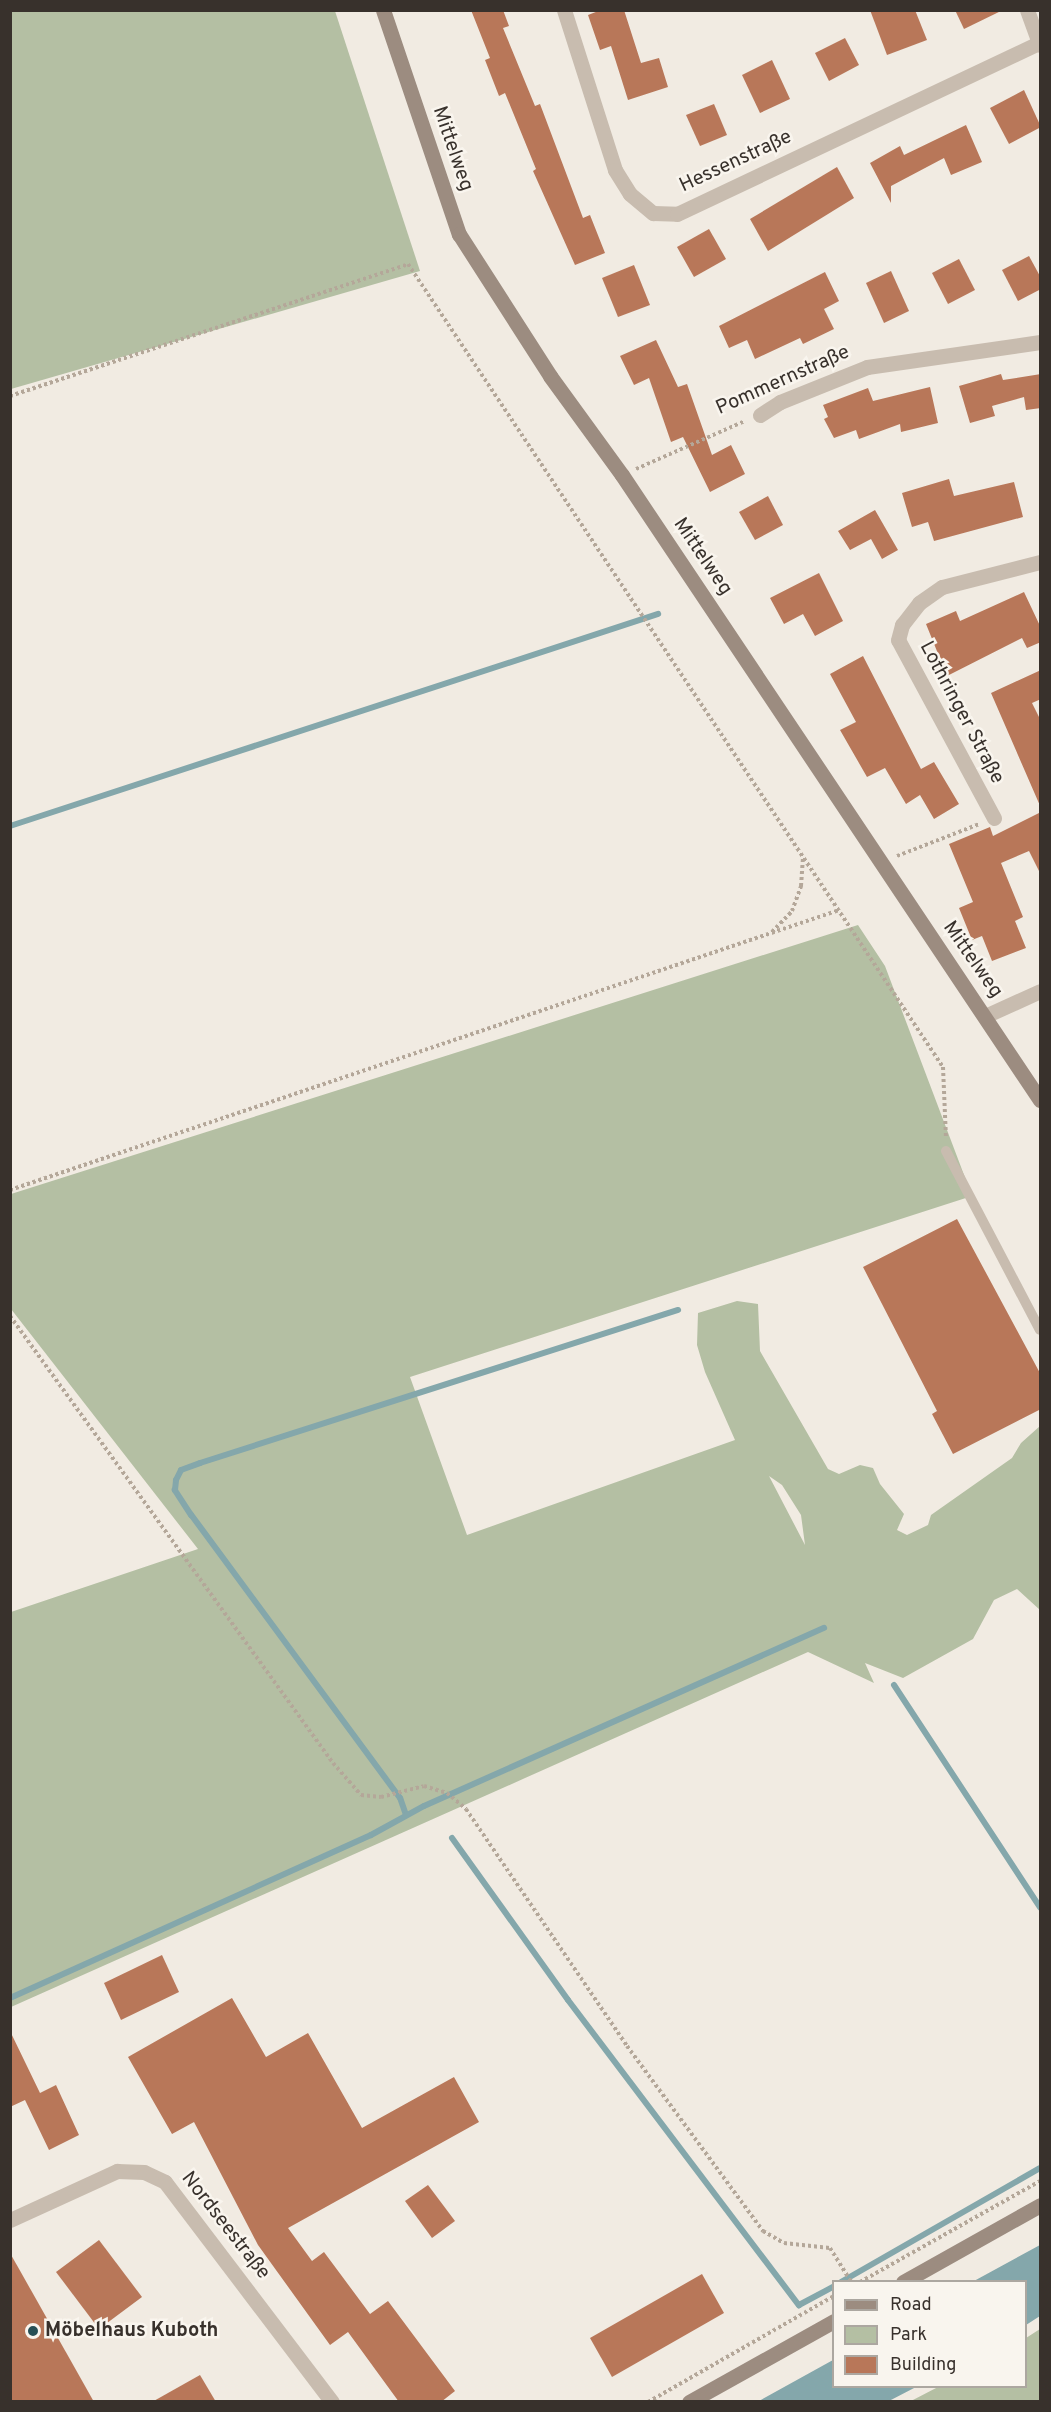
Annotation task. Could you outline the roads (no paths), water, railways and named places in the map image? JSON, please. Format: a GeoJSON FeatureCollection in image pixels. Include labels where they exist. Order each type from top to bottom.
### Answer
{"type":"FeatureCollection","features":[{"type":"Feature","properties":{"kind":"street","name":"Mittelweg"},"geometry":{"type":"LineString","coordinates":[[383,10],[459,234],[550,376],[622,475],[879,863],[1041,1100]]}},
{"type":"Feature","properties":{"kind":"street","name":"Hessenstraße"},"geometry":{"type":"LineString","coordinates":[[564,10],[615,170],[630,194],[653,213],[677,214],[1040,44]]}},
{"type":"Feature","properties":{"kind":"street"},"geometry":{"type":"LineString","coordinates":[[1027,10],[1040,44]]}},
{"type":"Feature","properties":{"kind":"street","name":"Pommernstraße"},"geometry":{"type":"LineString","coordinates":[[760,415],[780,402],[867,367],[1041,342]]}},
{"type":"Feature","properties":{"kind":"street","name":"Lothringer Straße"},"geometry":{"type":"LineString","coordinates":[[994,818],[898,640],[902,625],[919,603],[942,587],[1041,562]]}},
{"type":"Feature","properties":{"kind":"street"},"geometry":{"type":"LineString","coordinates":[[985,1016],[1041,991]]}},
{"type":"Feature","properties":{"kind":"street","name":"Nordseestraße"},"geometry":{"type":"LineString","coordinates":[[10,2220],[117,2171],[144,2172],[165,2182],[332,2402]]}},
{"type":"Feature","properties":{"kind":"street"},"geometry":{"type":"LineString","coordinates":[[907,2280],[1041,2205]]}},
{"type":"Feature","properties":{"kind":"street"},"geometry":{"type":"LineString","coordinates":[[689,2402],[832,2321]]}},
{"type":"Feature","properties":{"kind":"lane"},"geometry":{"type":"LineString","coordinates":[[946,1150],[1041,1330]]}},
{"type":"Feature","properties":{"kind":"water"},"geometry":{"type":"Polygon","coordinates":[[[1040,2245],[1040,2316],[1027,2324],[1027,2280],[976,2280],[1040,2245]]]}},
{"type":"Feature","properties":{"kind":"water"},"geometry":{"type":"Polygon","coordinates":[[[832,2361],[832,2388],[914,2388],[889,2401],[759,2401],[832,2361]]]}},
{"type":"Feature","properties":{"kind":"waterway"},"geometry":{"type":"LineString","coordinates":[[10,826],[658,614]]}},
{"type":"Feature","properties":{"kind":"waterway"},"geometry":{"type":"LineString","coordinates":[[406,1815],[400,1798],[191,1515],[175,1490],[176,1480],[181,1470],[678,1310]]}},
{"type":"Feature","properties":{"kind":"waterway"},"geometry":{"type":"LineString","coordinates":[[10,1998],[371,1835],[424,1806],[824,1628]]}},
{"type":"Feature","properties":{"kind":"waterway"},"geometry":{"type":"LineString","coordinates":[[894,1685],[1040,1907]]}},
{"type":"Feature","properties":{"kind":"waterway"},"geometry":{"type":"LineString","coordinates":[[452,1838],[568,2000],[799,2305],[832,2287]]}},
{"type":"Feature","properties":{"kind":"waterway"},"geometry":{"type":"LineString","coordinates":[[844,2280],[1040,2168]]}},
{"type":"Feature","properties":{"kind":"place","name":"Möbelhaus Kuboth"},"geometry":{"type":"Point","coordinates":[33,2331]}}]}
